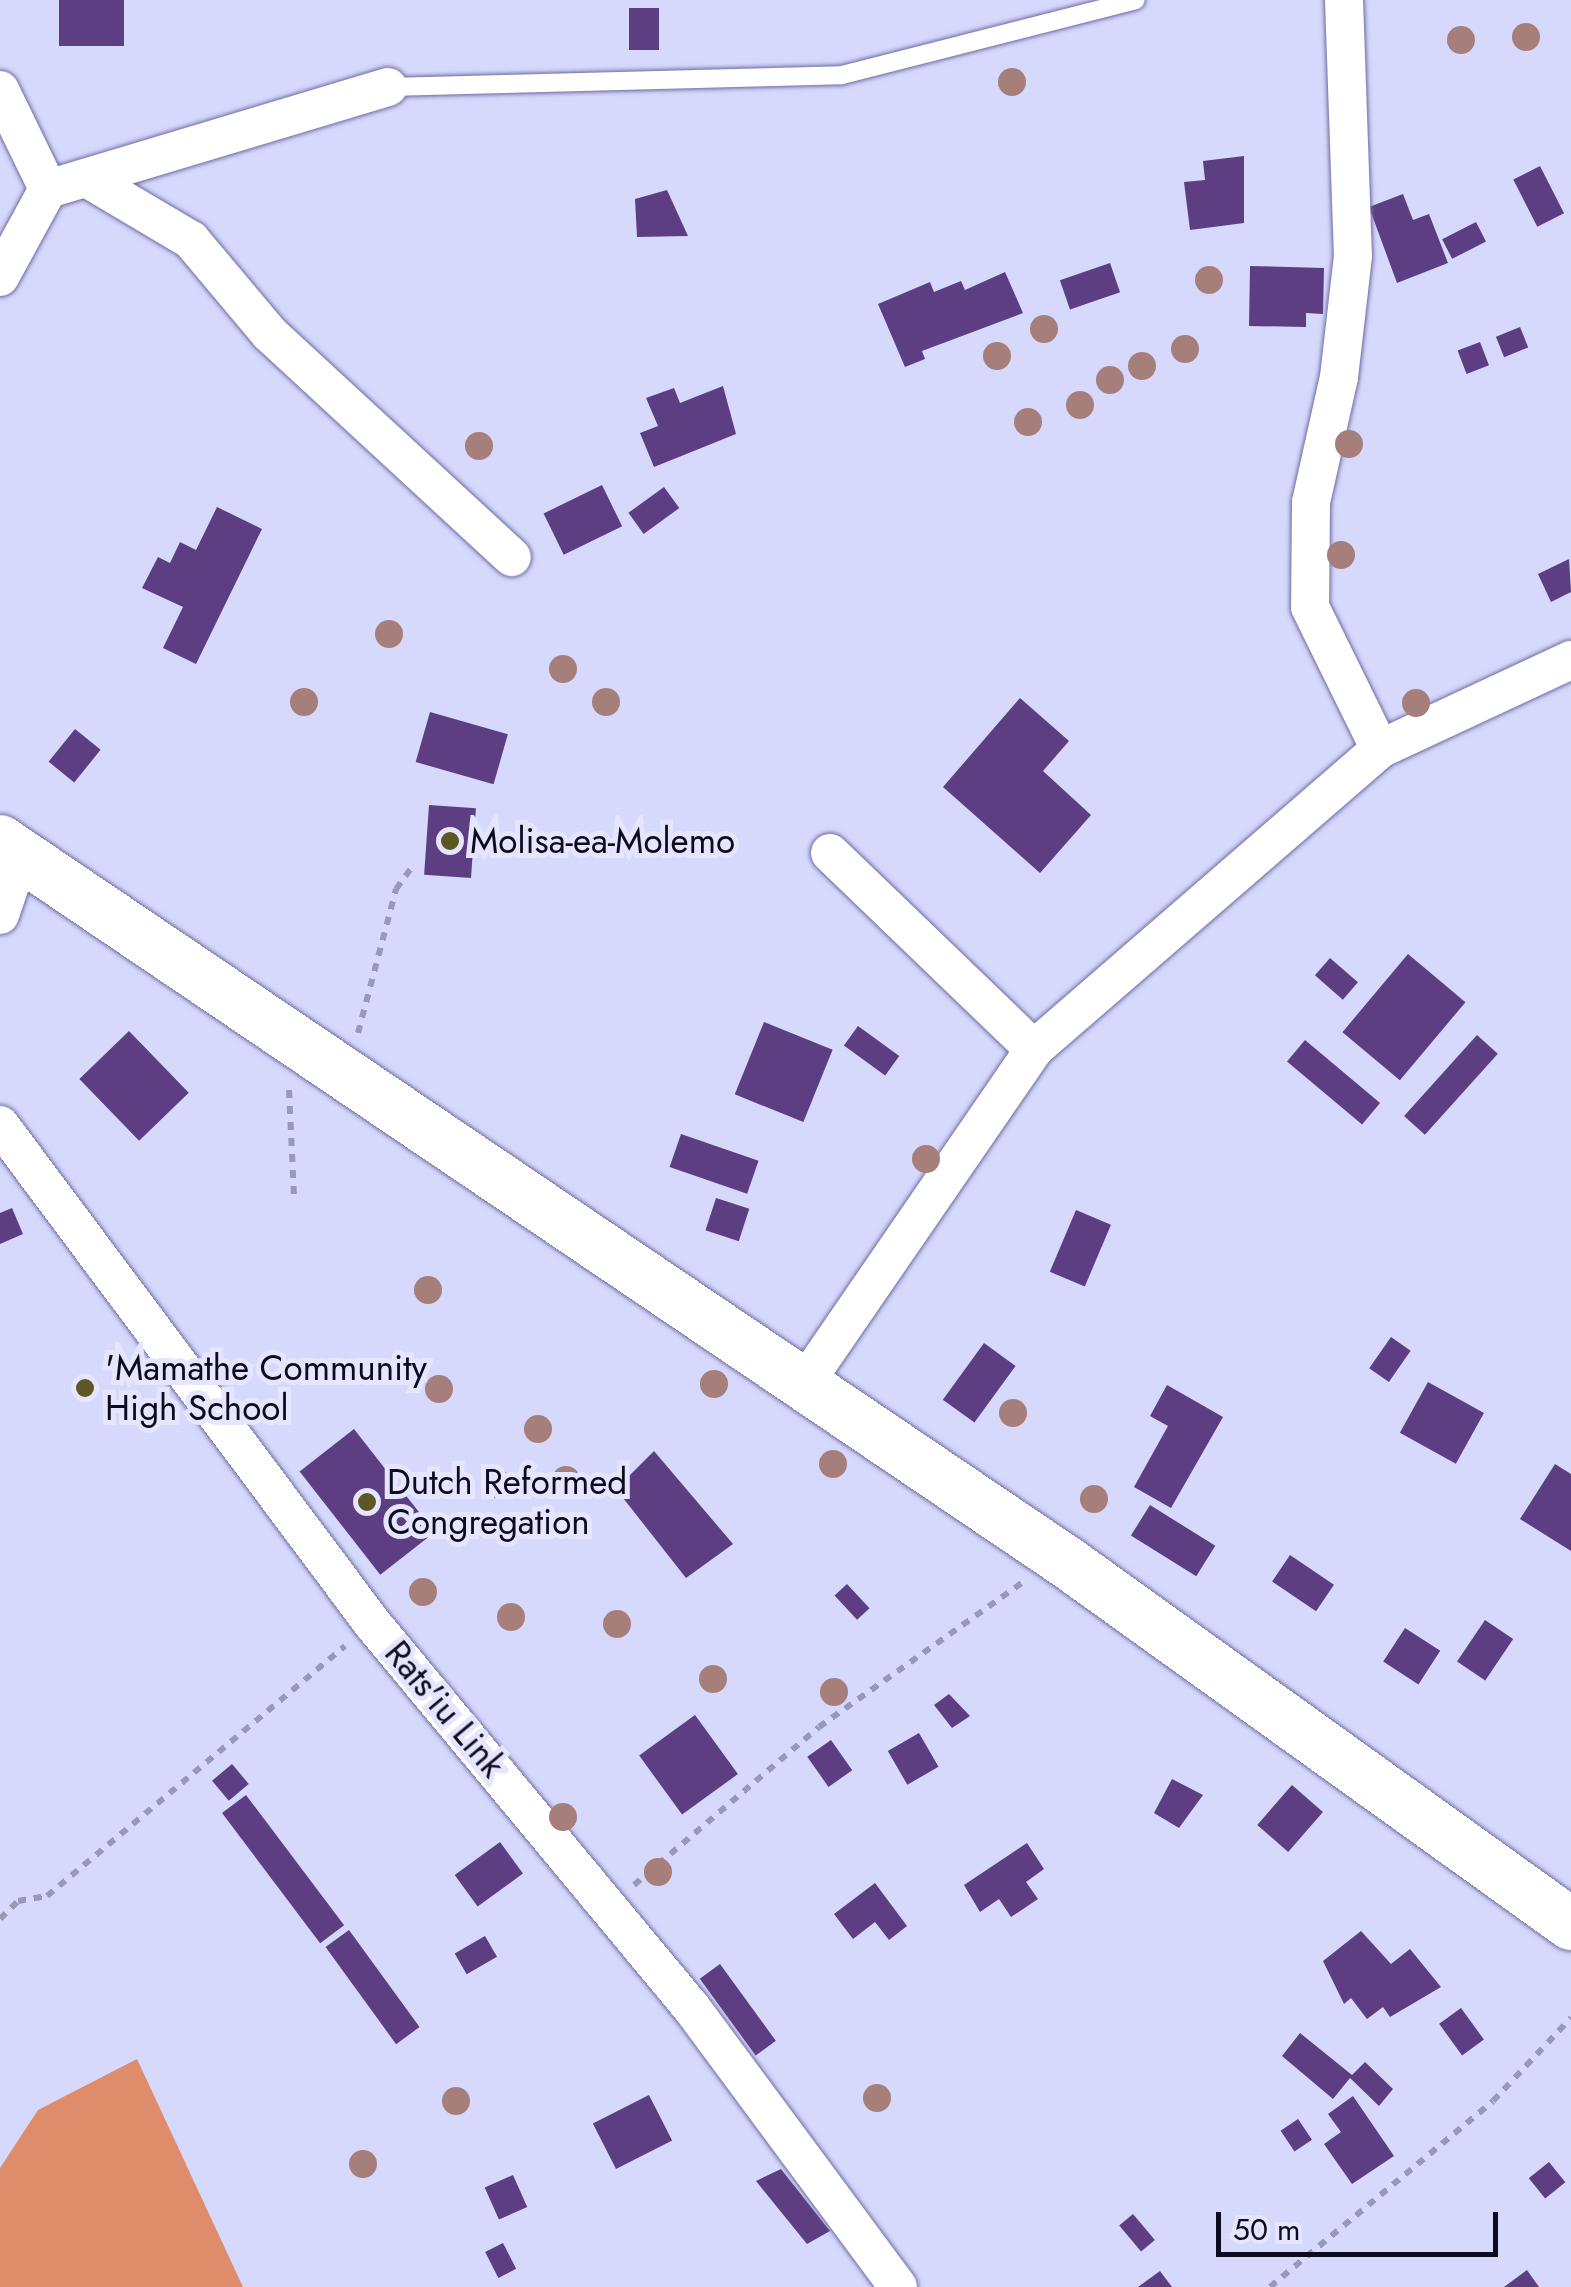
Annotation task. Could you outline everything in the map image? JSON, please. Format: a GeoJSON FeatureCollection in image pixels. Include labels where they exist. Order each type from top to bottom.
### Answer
{"type":"FeatureCollection","features":[{"type":"Feature","properties":{"kind":"main road"},"geometry":{"type":"LineString","coordinates":[[10,848],[802,1387],[1056,1554],[1571,1924]]}},
{"type":"Feature","properties":{"kind":"street"},"geometry":{"type":"LineString","coordinates":[[1344,0],[1353,256],[1340,377],[1311,502],[1310,607],[1380,749]]}},
{"type":"Feature","properties":{"kind":"street"},"geometry":{"type":"LineString","coordinates":[[48,189],[92,182],[388,87]]}},
{"type":"Feature","properties":{"kind":"street"},"geometry":{"type":"LineString","coordinates":[[0,90],[48,189]]}},
{"type":"Feature","properties":{"kind":"street"},"geometry":{"type":"LineString","coordinates":[[92,182],[191,240],[270,334],[512,557]]}},
{"type":"Feature","properties":{"kind":"street"},"geometry":{"type":"LineString","coordinates":[[0,276],[48,189]]}},
{"type":"Feature","properties":{"kind":"street"},"geometry":{"type":"LineString","coordinates":[[802,1387],[1034,1049],[1380,749],[1571,660]]}},
{"type":"Feature","properties":{"kind":"street"},"geometry":{"type":"LineString","coordinates":[[0,915],[10,848]]}},
{"type":"Feature","properties":{"kind":"street"},"geometry":{"type":"LineString","coordinates":[[830,853],[1034,1049]]}},
{"type":"Feature","properties":{"kind":"street","name":"Rats'iu Link"},"geometry":{"type":"LineString","coordinates":[[0,1124],[372,1623],[610,1906],[898,2287]]}},
{"type":"Feature","properties":{"kind":"lane"},"geometry":{"type":"LineString","coordinates":[[388,87],[842,75],[1136,0]]}},
{"type":"Feature","properties":{"kind":"path"},"geometry":{"type":"LineString","coordinates":[[294,1198],[308,1051],[368,1024],[396,889],[414,864]]}},
{"type":"Feature","properties":{"kind":"path"},"geometry":{"type":"LineString","coordinates":[[610,1906],[819,1727],[1056,1554]]}},
{"type":"Feature","properties":{"kind":"path"},"geometry":{"type":"LineString","coordinates":[[0,1920],[18,1901],[47,1896],[372,1623]]}},
{"type":"Feature","properties":{"kind":"path"},"geometry":{"type":"LineString","coordinates":[[1270,2287],[1494,2101],[1571,2018]]}},
{"type":"Feature","properties":{"kind":"shaded area"},"geometry":{"type":"Polygon","coordinates":[[[137,2059],[243,2287],[0,2287],[0,2168],[38,2110],[137,2059]]]}},
{"type":"Feature","properties":{"kind":"building"},"geometry":{"type":"Polygon","coordinates":[[[59,0],[124,0],[124,46],[59,46],[59,0]]]}},
{"type":"Feature","properties":{"kind":"building"},"geometry":{"type":"Polygon","coordinates":[[[629,8],[659,8],[659,50],[629,50],[629,8]]]}},
{"type":"Feature","properties":{"kind":"building"},"geometry":{"type":"Polygon","coordinates":[[[1244,156],[1244,223],[1190,230],[1184,182],[1205,180],[1203,161],[1244,156]]]}},
{"type":"Feature","properties":{"kind":"building"},"geometry":{"type":"Polygon","coordinates":[[[1540,166],[1564,213],[1537,227],[1513,180],[1540,166]]]}},
{"type":"Feature","properties":{"kind":"building"},"geometry":{"type":"Polygon","coordinates":[[[667,190],[688,236],[637,237],[635,199],[667,190]]]}},
{"type":"Feature","properties":{"kind":"building"},"geometry":{"type":"Polygon","coordinates":[[[1403,194],[1413,220],[1429,214],[1448,263],[1397,283],[1369,207],[1403,194]]]}},
{"type":"Feature","properties":{"kind":"building"},"geometry":{"type":"Polygon","coordinates":[[[1476,222],[1486,242],[1452,259],[1442,239],[1476,222]]]}},
{"type":"Feature","properties":{"kind":"building"},"geometry":{"type":"Polygon","coordinates":[[[1110,263],[1120,292],[1070,310],[1060,280],[1110,263]]]}},
{"type":"Feature","properties":{"kind":"building"},"geometry":{"type":"Polygon","coordinates":[[[1250,266],[1324,268],[1323,314],[1306,313],[1306,327],[1249,326],[1250,266]]]}},
{"type":"Feature","properties":{"kind":"building"},"geometry":{"type":"Polygon","coordinates":[[[1005,272],[1023,313],[922,351],[925,359],[905,367],[878,304],[930,282],[934,292],[961,281],[965,290],[1005,272]]]}},
{"type":"Feature","properties":{"kind":"building"},"geometry":{"type":"Polygon","coordinates":[[[1520,327],[1528,347],[1504,357],[1496,337],[1520,327]]]}},
{"type":"Feature","properties":{"kind":"building"},"geometry":{"type":"Polygon","coordinates":[[[1480,342],[1489,365],[1467,374],[1458,351],[1480,342]]]}},
{"type":"Feature","properties":{"kind":"building"},"geometry":{"type":"Polygon","coordinates":[[[723,386],[736,434],[654,467],[640,433],[658,426],[646,398],[674,388],[680,403],[723,386]]]}},
{"type":"Feature","properties":{"kind":"building"},"geometry":{"type":"Polygon","coordinates":[[[602,485],[622,526],[564,555],[544,513],[602,485]]]}},
{"type":"Feature","properties":{"kind":"building"},"geometry":{"type":"Polygon","coordinates":[[[664,487],[679,508],[644,534],[628,513],[664,487]]]}},
{"type":"Feature","properties":{"kind":"building"},"geometry":{"type":"Polygon","coordinates":[[[217,507],[262,529],[196,664],[163,648],[183,607],[142,588],[158,557],[170,563],[180,542],[196,550],[217,507]]]}},
{"type":"Feature","properties":{"kind":"building"},"geometry":{"type":"Polygon","coordinates":[[[1569,559],[1571,592],[1551,602],[1538,574],[1569,559]]]}},
{"type":"Feature","properties":{"kind":"building"},"geometry":{"type":"Polygon","coordinates":[[[1020,698],[1069,741],[1043,771],[1091,815],[1040,873],[943,787],[1020,698]]]}},
{"type":"Feature","properties":{"kind":"building"},"geometry":{"type":"Polygon","coordinates":[[[430,712],[508,734],[494,784],[416,762],[430,712]]]}},
{"type":"Feature","properties":{"kind":"building"},"geometry":{"type":"Polygon","coordinates":[[[75,729],[101,750],[74,782],[49,762],[75,729]]]}},
{"type":"Feature","properties":{"kind":"building","name":"Molisa-ea-Molemo"},"geometry":{"type":"Polygon","coordinates":[[[429,805],[476,808],[471,878],[424,875],[429,805]]]}},
{"type":"Feature","properties":{"kind":"building"},"geometry":{"type":"Polygon","coordinates":[[[1408,954],[1465,1002],[1400,1080],[1342,1032],[1408,954]]]}},
{"type":"Feature","properties":{"kind":"building"},"geometry":{"type":"Polygon","coordinates":[[[1330,958],[1358,982],[1343,1000],[1315,975],[1330,958]]]}},
{"type":"Feature","properties":{"kind":"building"},"geometry":{"type":"Polygon","coordinates":[[[764,1022],[833,1050],[803,1122],[735,1094],[764,1022]]]}},
{"type":"Feature","properties":{"kind":"building"},"geometry":{"type":"Polygon","coordinates":[[[858,1026],[899,1056],[885,1075],[844,1045],[858,1026]]]}},
{"type":"Feature","properties":{"kind":"building"},"geometry":{"type":"Polygon","coordinates":[[[129,1031],[189,1093],[139,1141],[79,1079],[129,1031]]]}},
{"type":"Feature","properties":{"kind":"building"},"geometry":{"type":"Polygon","coordinates":[[[1477,1035],[1498,1054],[1425,1135],[1404,1116],[1477,1035]]]}},
{"type":"Feature","properties":{"kind":"building"},"geometry":{"type":"Polygon","coordinates":[[[1305,1040],[1380,1103],[1362,1124],[1287,1061],[1305,1040]]]}},
{"type":"Feature","properties":{"kind":"building"},"geometry":{"type":"Polygon","coordinates":[[[681,1134],[759,1161],[747,1194],[670,1167],[681,1134]]]}},
{"type":"Feature","properties":{"kind":"building"},"geometry":{"type":"Polygon","coordinates":[[[716,1198],[749,1209],[739,1241],[705,1230],[716,1198]]]}},
{"type":"Feature","properties":{"kind":"building"},"geometry":{"type":"Polygon","coordinates":[[[12,1208],[23,1234],[0,1244],[0,1213],[12,1208]]]}},
{"type":"Feature","properties":{"kind":"building"},"geometry":{"type":"Polygon","coordinates":[[[1076,1210],[1111,1225],[1085,1287],[1050,1272],[1076,1210]]]}},
{"type":"Feature","properties":{"kind":"building"},"geometry":{"type":"Polygon","coordinates":[[[1391,1337],[1411,1351],[1389,1382],[1369,1368],[1391,1337]]]}},
{"type":"Feature","properties":{"kind":"building"},"geometry":{"type":"Polygon","coordinates":[[[984,1343],[1016,1366],[974,1423],[943,1400],[984,1343]]]}},
{"type":"Feature","properties":{"kind":"building"},"geometry":{"type":"Polygon","coordinates":[[[1428,1382],[1484,1413],[1456,1464],[1400,1433],[1428,1382]]]}},
{"type":"Feature","properties":{"kind":"building"},"geometry":{"type":"Polygon","coordinates":[[[1167,1385],[1223,1417],[1171,1508],[1134,1487],[1168,1426],[1150,1416],[1167,1385]]]}},
{"type":"Feature","properties":{"kind":"building","name":"Dutch Reformed Congregation"},"geometry":{"type":"Polygon","coordinates":[[[354,1429],[435,1532],[380,1575],[300,1471],[354,1429]]]}},
{"type":"Feature","properties":{"kind":"building"},"geometry":{"type":"Polygon","coordinates":[[[654,1451],[733,1544],[686,1578],[616,1489],[654,1451]]]}},
{"type":"Feature","properties":{"kind":"building"},"geometry":{"type":"Polygon","coordinates":[[[1555,1464],[1571,1474],[1571,1551],[1520,1519],[1555,1464]]]}},
{"type":"Feature","properties":{"kind":"building"},"geometry":{"type":"Polygon","coordinates":[[[1150,1505],[1215,1546],[1196,1576],[1131,1536],[1150,1505]]]}},
{"type":"Feature","properties":{"kind":"building"},"geometry":{"type":"Polygon","coordinates":[[[1290,1555],[1334,1585],[1316,1611],[1272,1582],[1290,1555]]]}},
{"type":"Feature","properties":{"kind":"building"},"geometry":{"type":"Polygon","coordinates":[[[847,1584],[870,1608],[857,1620],[835,1596],[847,1584]]]}},
{"type":"Feature","properties":{"kind":"building"},"geometry":{"type":"Polygon","coordinates":[[[1485,1620],[1513,1639],[1485,1680],[1457,1661],[1485,1620]]]}},
{"type":"Feature","properties":{"kind":"building"},"geometry":{"type":"Polygon","coordinates":[[[1405,1628],[1440,1651],[1418,1684],[1383,1662],[1405,1628]]]}},
{"type":"Feature","properties":{"kind":"building"},"geometry":{"type":"Polygon","coordinates":[[[949,1694],[970,1716],[952,1728],[934,1705],[949,1694]]]}},
{"type":"Feature","properties":{"kind":"building"},"geometry":{"type":"Polygon","coordinates":[[[695,1715],[738,1774],[682,1815],[639,1756],[695,1715]]]}},
{"type":"Feature","properties":{"kind":"building"},"geometry":{"type":"Polygon","coordinates":[[[919,1733],[938,1767],[907,1785],[888,1751],[919,1733]]]}},
{"type":"Feature","properties":{"kind":"building"},"geometry":{"type":"Polygon","coordinates":[[[831,1740],[852,1770],[828,1787],[807,1757],[831,1740]]]}},
{"type":"Feature","properties":{"kind":"building"},"geometry":{"type":"Polygon","coordinates":[[[232,1764],[249,1784],[229,1801],[212,1781],[232,1764]]]}},
{"type":"Feature","properties":{"kind":"building"},"geometry":{"type":"Polygon","coordinates":[[[1172,1779],[1203,1795],[1179,1828],[1154,1813],[1172,1779]]]}},
{"type":"Feature","properties":{"kind":"building"},"geometry":{"type":"Polygon","coordinates":[[[1292,1785],[1323,1812],[1288,1852],[1257,1825],[1292,1785]]]}},
{"type":"Feature","properties":{"kind":"building"},"geometry":{"type":"Polygon","coordinates":[[[246,1795],[344,1925],[320,1943],[222,1813],[246,1795]]]}},
{"type":"Feature","properties":{"kind":"building"},"geometry":{"type":"Polygon","coordinates":[[[500,1842],[523,1874],[478,1906],[455,1875],[500,1842]]]}},
{"type":"Feature","properties":{"kind":"building"},"geometry":{"type":"Polygon","coordinates":[[[1027,1843],[1044,1869],[1026,1882],[1038,1899],[1011,1917],[999,1899],[980,1912],[964,1885],[1027,1843]]]}},
{"type":"Feature","properties":{"kind":"building"},"geometry":{"type":"Polygon","coordinates":[[[875,1883],[907,1926],[889,1940],[875,1922],[853,1939],[834,1914],[875,1883]]]}},
{"type":"Feature","properties":{"kind":"building"},"geometry":{"type":"Polygon","coordinates":[[[349,1930],[420,2027],[396,2044],[326,1947],[349,1930]]]}},
{"type":"Feature","properties":{"kind":"building"},"geometry":{"type":"Polygon","coordinates":[[[1361,1931],[1391,1964],[1410,1949],[1441,1987],[1390,2017],[1383,2007],[1367,2019],[1351,1998],[1344,2004],[1323,1961],[1361,1931]]]}},
{"type":"Feature","properties":{"kind":"building"},"geometry":{"type":"Polygon","coordinates":[[[485,1936],[497,1957],[467,1974],[455,1954],[485,1936]]]}},
{"type":"Feature","properties":{"kind":"building"},"geometry":{"type":"Polygon","coordinates":[[[720,1964],[776,2041],[756,2056],[700,1979],[720,1964]]]}},
{"type":"Feature","properties":{"kind":"building"},"geometry":{"type":"Polygon","coordinates":[[[1461,2008],[1484,2040],[1462,2055],[1439,2024],[1461,2008]]]}},
{"type":"Feature","properties":{"kind":"building"},"geometry":{"type":"Polygon","coordinates":[[[1300,2033],[1352,2075],[1365,2062],[1393,2089],[1379,2106],[1350,2078],[1333,2099],[1282,2056],[1300,2033]]]}},
{"type":"Feature","properties":{"kind":"building"},"geometry":{"type":"Polygon","coordinates":[[[649,2095],[672,2140],[616,2169],[593,2124],[649,2095]]]}},
{"type":"Feature","properties":{"kind":"building"},"geometry":{"type":"Polygon","coordinates":[[[1353,2096],[1394,2156],[1352,2184],[1324,2144],[1341,2132],[1328,2114],[1353,2096]]]}},
{"type":"Feature","properties":{"kind":"building"},"geometry":{"type":"Polygon","coordinates":[[[1298,2119],[1312,2140],[1295,2151],[1281,2131],[1298,2119]]]}},
{"type":"Feature","properties":{"kind":"building"},"geometry":{"type":"Polygon","coordinates":[[[1549,2162],[1565,2182],[1545,2199],[1529,2178],[1549,2162]]]}},
{"type":"Feature","properties":{"kind":"building"},"geometry":{"type":"Polygon","coordinates":[[[781,2169],[830,2231],[807,2244],[756,2181],[781,2169]]]}},
{"type":"Feature","properties":{"kind":"building"},"geometry":{"type":"Polygon","coordinates":[[[513,2175],[527,2207],[499,2220],[485,2188],[513,2175]]]}},
{"type":"Feature","properties":{"kind":"building"},"geometry":{"type":"Polygon","coordinates":[[[1133,2214],[1155,2240],[1141,2252],[1119,2226],[1133,2214]]]}},
{"type":"Feature","properties":{"kind":"building"},"geometry":{"type":"Polygon","coordinates":[[[503,2243],[516,2269],[498,2278],[485,2252],[503,2243]]]}},
{"type":"Feature","properties":{"kind":"building"},"geometry":{"type":"Polygon","coordinates":[[[1527,2270],[1539,2287],[1504,2287],[1527,2270]]]}},
{"type":"Feature","properties":{"kind":"building"},"geometry":{"type":"Polygon","coordinates":[[[1160,2271],[1172,2287],[1138,2287],[1160,2271]]]}},
{"type":"Feature","properties":{"kind":"place","name":"Molisa-ea-Molemo"},"geometry":{"type":"Point","coordinates":[450,841]}},
{"type":"Feature","properties":{"kind":"place","name":"'Mamathe Community High School"},"geometry":{"type":"Point","coordinates":[85,1388]}},
{"type":"Feature","properties":{"kind":"place","name":"Dutch Reformed Congregation"},"geometry":{"type":"Point","coordinates":[367,1502]}}]}
